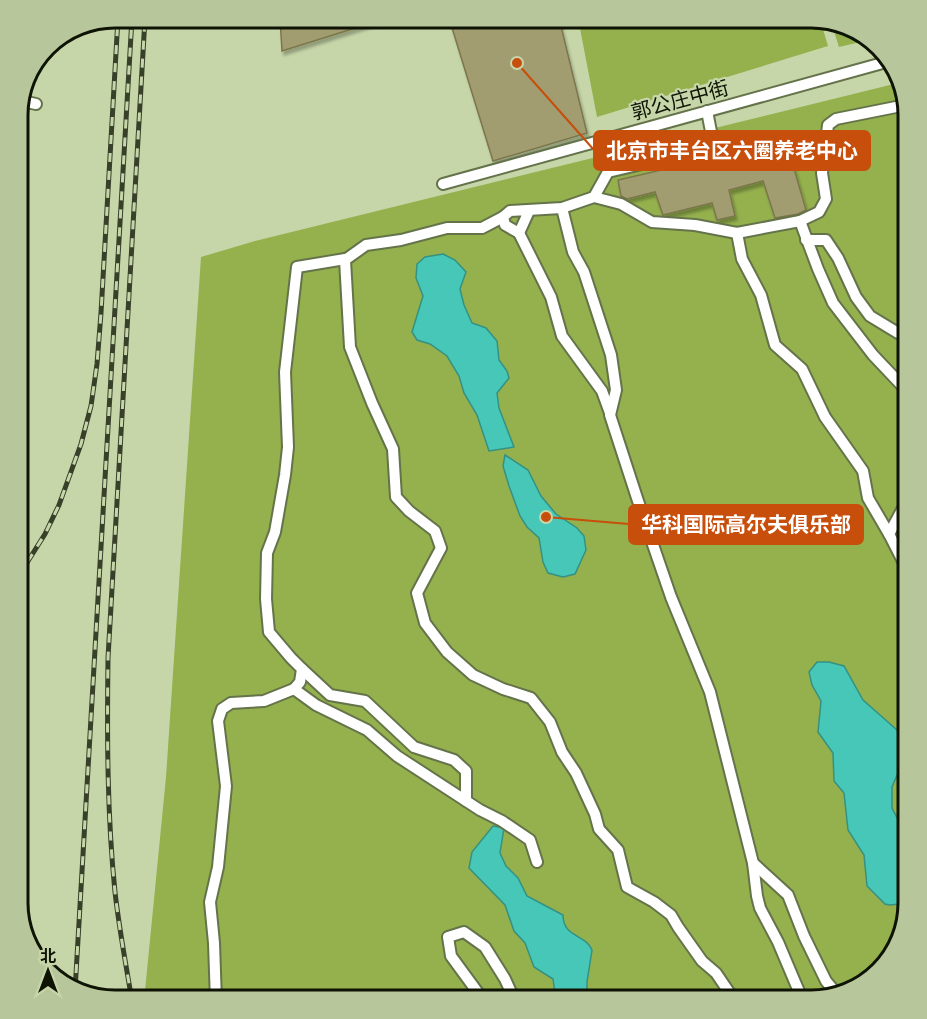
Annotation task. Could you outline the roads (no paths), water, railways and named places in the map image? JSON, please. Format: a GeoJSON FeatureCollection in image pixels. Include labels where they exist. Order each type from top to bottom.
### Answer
{"type":"FeatureCollection","features":[{"type":"Feature","properties":{"kind":"street","name":"郭公庄中街"},"geometry":{"type":"LineString","coordinates":[[444,184],[881,63]]}},
{"type":"Feature","properties":{"kind":"street"},"geometry":{"type":"LineString","coordinates":[[30,103],[36,104]]}},
{"type":"Feature","properties":{"kind":"street"},"geometry":{"type":"LineString","coordinates":[[466,801],[466,771],[454,760],[414,747],[365,701],[330,695],[291,658],[269,632],[266,599],[267,553],[275,532],[287,456],[285,372],[297,267],[345,259],[366,245],[401,240],[447,228],[482,228],[510,211],[562,208],[594,197],[621,204],[652,222],[695,225],[737,233],[800,221],[819,212],[826,199],[822,173],[828,124],[836,119],[898,107]]}},
{"type":"Feature","properties":{"kind":"street"},"geometry":{"type":"LineString","coordinates":[[594,197],[608,172],[714,147],[707,111]]}},
{"type":"Feature","properties":{"kind":"street"},"geometry":{"type":"LineString","coordinates":[[562,208],[573,252],[584,272],[611,355],[616,390],[610,415]]}},
{"type":"Feature","properties":{"kind":"street"},"geometry":{"type":"LineString","coordinates":[[519,233],[530,211]]}},
{"type":"Feature","properties":{"kind":"street"},"geometry":{"type":"LineString","coordinates":[[503,217],[505,225],[519,233],[551,297],[562,336],[602,391],[671,597],[710,692],[753,863],[760,908],[778,942],[798,990]]}},
{"type":"Feature","properties":{"kind":"street"},"geometry":{"type":"LineString","coordinates":[[800,221],[833,303],[873,356],[898,382]]}},
{"type":"Feature","properties":{"kind":"street"},"geometry":{"type":"LineString","coordinates":[[737,233],[742,259],[761,295],[775,345],[802,369],[825,417],[863,471],[868,498],[898,551]]}},
{"type":"Feature","properties":{"kind":"street"},"geometry":{"type":"LineString","coordinates":[[806,240],[826,240],[838,258],[856,297],[870,316],[898,333]]}},
{"type":"Feature","properties":{"kind":"street"},"geometry":{"type":"LineString","coordinates":[[345,259],[350,347],[393,449],[396,497],[409,511],[435,531],[441,548],[417,594],[425,623],[447,652],[473,675],[531,698],[550,722],[562,752],[576,773],[595,814],[599,829],[618,850],[627,887],[672,915],[702,961],[716,973],[728,990]]}},
{"type":"Feature","properties":{"kind":"street"},"geometry":{"type":"LineString","coordinates":[[889,534],[898,517]]}},
{"type":"Feature","properties":{"kind":"street"},"geometry":{"type":"LineString","coordinates":[[216,990],[210,902],[218,867],[226,786],[218,721],[222,709],[231,703],[264,701],[294,689],[300,682],[302,669]]}},
{"type":"Feature","properties":{"kind":"street"},"geometry":{"type":"LineString","coordinates":[[294,689],[316,705],[367,730],[397,756],[480,810],[502,820],[530,840],[537,862]]}},
{"type":"Feature","properties":{"kind":"street"},"geometry":{"type":"LineString","coordinates":[[753,863],[789,895],[804,936],[826,981],[832,988]]}},
{"type":"Feature","properties":{"kind":"street"},"geometry":{"type":"LineString","coordinates":[[476,990],[451,956],[448,937],[464,932],[485,947],[510,990]]}},
{"type":"Feature","properties":{"kind":"water"},"geometry":{"type":"Polygon","coordinates":[[[443,254],[455,260],[466,272],[460,289],[472,323],[486,328],[497,341],[499,360],[509,378],[497,393],[499,408],[514,447],[489,451],[477,415],[447,356],[430,344],[417,340],[412,332],[423,296],[416,278],[417,264],[425,257],[443,254]]]}},
{"type":"Feature","properties":{"kind":"water"},"geometry":{"type":"Polygon","coordinates":[[[505,455],[528,470],[541,496],[556,514],[577,528],[584,536],[586,550],[575,574],[563,577],[548,573],[543,562],[539,538],[527,527],[520,516],[509,486],[503,466],[505,455]]]}},
{"type":"Feature","properties":{"kind":"water"},"geometry":{"type":"Polygon","coordinates":[[[817,662],[844,666],[863,700],[898,731],[898,773],[892,787],[892,808],[898,820],[898,904],[885,904],[867,886],[864,855],[848,830],[844,793],[834,781],[833,753],[818,732],[821,701],[812,685],[809,672],[817,662]]]}},
{"type":"Feature","properties":{"kind":"water"},"geometry":{"type":"Polygon","coordinates":[[[493,826],[504,828],[500,853],[506,866],[518,878],[527,896],[563,915],[567,928],[585,941],[592,950],[587,990],[554,990],[553,979],[534,967],[525,943],[514,931],[505,905],[469,868],[472,852],[493,826]]]}},
{"type":"Feature","properties":{"kind":"railway"},"geometry":{"type":"LineString","coordinates":[[28,560],[59,505],[81,444],[91,406],[101,313],[117,28]]}},
{"type":"Feature","properties":{"kind":"railway"},"geometry":{"type":"LineString","coordinates":[[76,981],[131,28]]}},
{"type":"Feature","properties":{"kind":"railway"},"geometry":{"type":"LineString","coordinates":[[130,990],[118,919],[110,834],[108,658],[144,28]]}},
{"type":"Feature","properties":{"kind":"place","name":"北京市丰台区六圈养老中心"},"geometry":{"type":"Point","coordinates":[517,63]}},
{"type":"Feature","properties":{"kind":"place","name":"华科国际高尔夫俱乐部"},"geometry":{"type":"Point","coordinates":[546,517]}}]}
